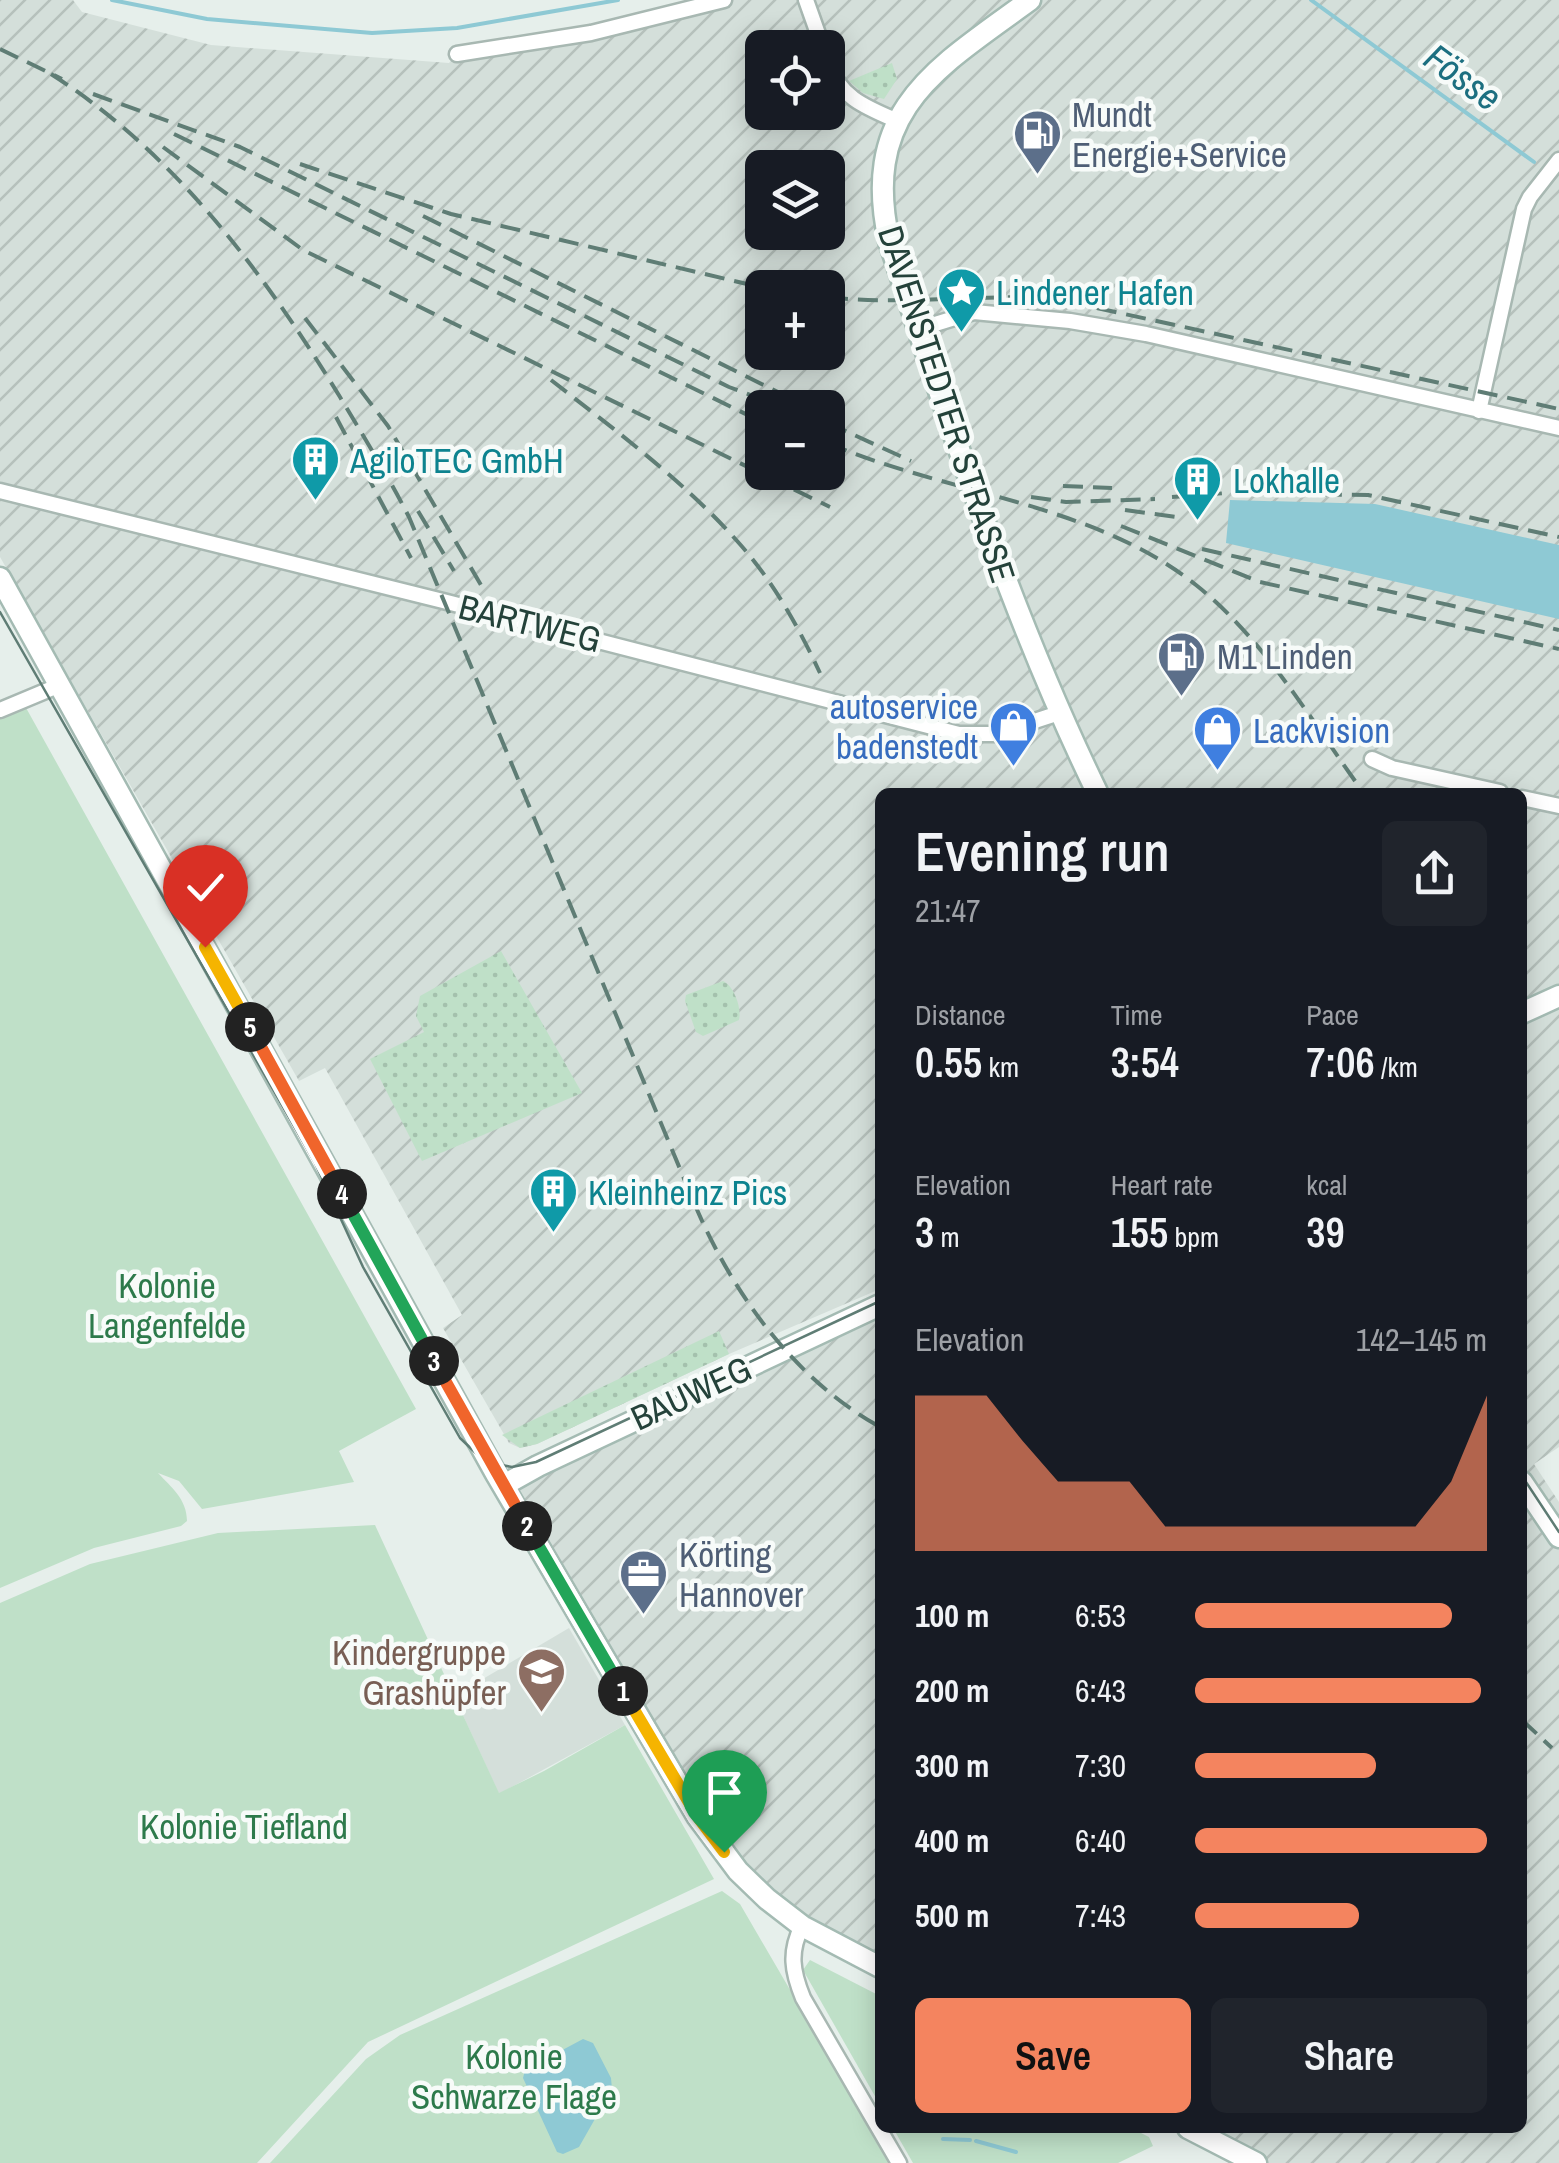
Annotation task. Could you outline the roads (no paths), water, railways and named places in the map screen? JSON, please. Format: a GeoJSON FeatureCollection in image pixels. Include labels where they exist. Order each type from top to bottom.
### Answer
{"type":"FeatureCollection","features":[{"type":"Feature","properties":{"kind":"street"},"geometry":{"type":"LineString","coordinates":[[457,54],[591,33],[724,0]]}},
{"type":"Feature","properties":{"kind":"street"},"geometry":{"type":"LineString","coordinates":[[806,0],[817,30]]}},
{"type":"Feature","properties":{"kind":"street","name":"DAVENSTEDTER STRASSE"},"geometry":{"type":"LineString","coordinates":[[1030,0],[928,77],[898,121],[886,152],[883,213],[918,329],[1001,570],[1058,713],[1095,788]]}},
{"type":"Feature","properties":{"kind":"street"},"geometry":{"type":"LineString","coordinates":[[845,94],[898,121]]}},
{"type":"Feature","properties":{"kind":"street"},"geometry":{"type":"LineString","coordinates":[[1479,411],[1524,209],[1559,160]]}},
{"type":"Feature","properties":{"kind":"street"},"geometry":{"type":"LineString","coordinates":[[918,329],[974,312],[1070,320],[1559,428]]}},
{"type":"Feature","properties":{"kind":"street","name":"BARTWEG"},"geometry":{"type":"LineString","coordinates":[[0,491],[443,600],[959,734],[995,734],[1058,713]]}},
{"type":"Feature","properties":{"kind":"street"},"geometry":{"type":"LineString","coordinates":[[0,578],[504,1485],[697,1816],[738,1872],[802,1926],[875,1964]]}},
{"type":"Feature","properties":{"kind":"street"},"geometry":{"type":"LineString","coordinates":[[0,710],[60,685]]}},
{"type":"Feature","properties":{"kind":"street"},"geometry":{"type":"LineString","coordinates":[[1372,759],[1392,768],[1482,788]]}},
{"type":"Feature","properties":{"kind":"street"},"geometry":{"type":"LineString","coordinates":[[1527,799],[1559,806]]}},
{"type":"Feature","properties":{"kind":"street"},"geometry":{"type":"LineString","coordinates":[[1527,1011],[1559,996]]}},
{"type":"Feature","properties":{"kind":"street","name":"BAUWEG"},"geometry":{"type":"LineString","coordinates":[[504,1485],[875,1307]]}},
{"type":"Feature","properties":{"kind":"street"},"geometry":{"type":"LineString","coordinates":[[1527,1489],[1559,1537]]}},
{"type":"Feature","properties":{"kind":"street"},"geometry":{"type":"LineString","coordinates":[[802,1926],[792,1952],[798,1986],[875,2121]]}},
{"type":"Feature","properties":{"kind":"street"},"geometry":{"type":"LineString","coordinates":[[882,2133],[899,2163]]}},
{"type":"Feature","properties":{"kind":"street"},"geometry":{"type":"LineString","coordinates":[[1198,2133],[1256,2163]]}},
{"type":"Feature","properties":{"kind":"water"},"geometry":{"type":"Polygon","coordinates":[[[1230,500],[1375,504],[1559,545],[1559,619],[1226,543],[1230,500]]]}},
{"type":"Feature","properties":{"kind":"water"},"geometry":{"type":"Polygon","coordinates":[[[583,2039],[593,2043],[611,2078],[612,2089],[579,2147],[563,2154],[557,2152],[523,2078],[525,2070],[583,2039]]]}},
{"type":"Feature","properties":{"kind":"waterway","name":"Fösse"},"geometry":{"type":"LineString","coordinates":[[112,0],[207,19],[372,33],[457,28],[618,0]]}},
{"type":"Feature","properties":{"kind":"waterway","name":"Fösse"},"geometry":{"type":"LineString","coordinates":[[1311,0],[1534,162]]}},
{"type":"Feature","properties":{"kind":"waterway"},"geometry":{"type":"LineString","coordinates":[[943,2139],[970,2140]]}},
{"type":"Feature","properties":{"kind":"waterway"},"geometry":{"type":"LineString","coordinates":[[976,2141],[1016,2152]]}},
{"type":"Feature","properties":{"kind":"tram line"},"geometry":{"type":"LineString","coordinates":[[0,612],[315,1163],[363,1267],[460,1438],[482,1459],[512,1467],[536,1462],[875,1303]]}},
{"type":"Feature","properties":{"kind":"tram line"},"geometry":{"type":"LineString","coordinates":[[1527,1484],[1559,1532]]}},
{"type":"Feature","properties":{"kind":"railway"},"geometry":{"type":"LineString","coordinates":[[0,49],[62,79]]}},
{"type":"Feature","properties":{"kind":"railway"},"geometry":{"type":"LineString","coordinates":[[51,74],[96,105],[177,178],[248,261],[340,397],[409,517],[710,1238],[748,1302],[794,1359],[820,1385],[875,1424]]}},
{"type":"Feature","properties":{"kind":"railway"},"geometry":{"type":"LineString","coordinates":[[93,94],[240,147],[745,393]]}},
{"type":"Feature","properties":{"kind":"railway"},"geometry":{"type":"LineString","coordinates":[[174,134],[745,414]]}},
{"type":"Feature","properties":{"kind":"railway"},"geometry":{"type":"LineString","coordinates":[[163,147],[303,250],[830,507]]}},
{"type":"Feature","properties":{"kind":"railway"},"geometry":{"type":"LineString","coordinates":[[300,164],[451,214],[745,284]]}},
{"type":"Feature","properties":{"kind":"railway"},"geometry":{"type":"LineString","coordinates":[[423,216],[774,390]]}},
{"type":"Feature","properties":{"kind":"railway"},"geometry":{"type":"LineString","coordinates":[[845,298],[1056,299],[1559,409]]}},
{"type":"Feature","properties":{"kind":"railway"},"geometry":{"type":"LineString","coordinates":[[305,318],[388,426],[481,585]]}},
{"type":"Feature","properties":{"kind":"railway"},"geometry":{"type":"LineString","coordinates":[[551,380],[672,477],[738,542],[784,604],[820,673]]}},
{"type":"Feature","properties":{"kind":"railway"},"geometry":{"type":"LineString","coordinates":[[336,417],[411,558]]}},
{"type":"Feature","properties":{"kind":"railway"},"geometry":{"type":"LineString","coordinates":[[845,431],[911,461]]}},
{"type":"Feature","properties":{"kind":"railway"},"geometry":{"type":"LineString","coordinates":[[845,449],[1066,517],[1156,557],[1196,585],[1244,631],[1360,788]]}},
{"type":"Feature","properties":{"kind":"railway"},"geometry":{"type":"LineString","coordinates":[[1063,486],[1112,488]]}},
{"type":"Feature","properties":{"kind":"railway"},"geometry":{"type":"LineString","coordinates":[[1172,497],[1227,493],[1368,495],[1559,537]]}},
{"type":"Feature","properties":{"kind":"railway"},"geometry":{"type":"LineString","coordinates":[[1031,497],[1066,502],[1155,499]]}},
{"type":"Feature","properties":{"kind":"railway"},"geometry":{"type":"LineString","coordinates":[[1125,510],[1176,517]]}},
{"type":"Feature","properties":{"kind":"railway"},"geometry":{"type":"LineString","coordinates":[[418,511],[454,571]]}},
{"type":"Feature","properties":{"kind":"railway"},"geometry":{"type":"LineString","coordinates":[[1121,526],[1260,582],[1559,649]]}},
{"type":"Feature","properties":{"kind":"railway"},"geometry":{"type":"LineString","coordinates":[[1202,549],[1559,630]]}},
{"type":"Feature","properties":{"kind":"railway"},"geometry":{"type":"LineString","coordinates":[[1527,1725],[1552,1748]]}},
{"type":"Feature","properties":{"kind":"place","name":"Mundt Energie+Service"},"geometry":{"type":"Point","coordinates":[1037,176]}},
{"type":"Feature","properties":{"kind":"place","name":"Lindener Hafen"},"geometry":{"type":"Point","coordinates":[961,334]}},
{"type":"Feature","properties":{"kind":"place","name":"AgiloTEC GmbH"},"geometry":{"type":"Point","coordinates":[315,502]}},
{"type":"Feature","properties":{"kind":"place","name":"Lokhalle"},"geometry":{"type":"Point","coordinates":[1198,522]}},
{"type":"Feature","properties":{"kind":"place","name":"M1 Linden"},"geometry":{"type":"Point","coordinates":[1182,698]}},
{"type":"Feature","properties":{"kind":"place","name":"autoservice badenstedt"},"geometry":{"type":"Point","coordinates":[1013,768]}},
{"type":"Feature","properties":{"kind":"place","name":"Lackvision"},"geometry":{"type":"Point","coordinates":[1218,772]}},
{"type":"Feature","properties":{"kind":"place","name":"Kleinheinz Pics"},"geometry":{"type":"Point","coordinates":[553,1234]}},
{"type":"Feature","properties":{"kind":"place","name":"Körting Hannover"},"geometry":{"type":"Point","coordinates":[644,1616]}},
{"type":"Feature","properties":{"kind":"place","name":"Kindergruppe Grashüpfer"},"geometry":{"type":"Point","coordinates":[541,1714]}},
{"type":"Feature","properties":{"kind":"park label","name":"Kolonie Langenfelde"},"geometry":{"type":"Point","coordinates":[167,1305]}},
{"type":"Feature","properties":{"kind":"park label","name":"Kolonie Tiefland"},"geometry":{"type":"Point","coordinates":[244,1826]}},
{"type":"Feature","properties":{"kind":"park label","name":"Kolonie Schwarze Flage"},"geometry":{"type":"Point","coordinates":[514,2076]}}]}
